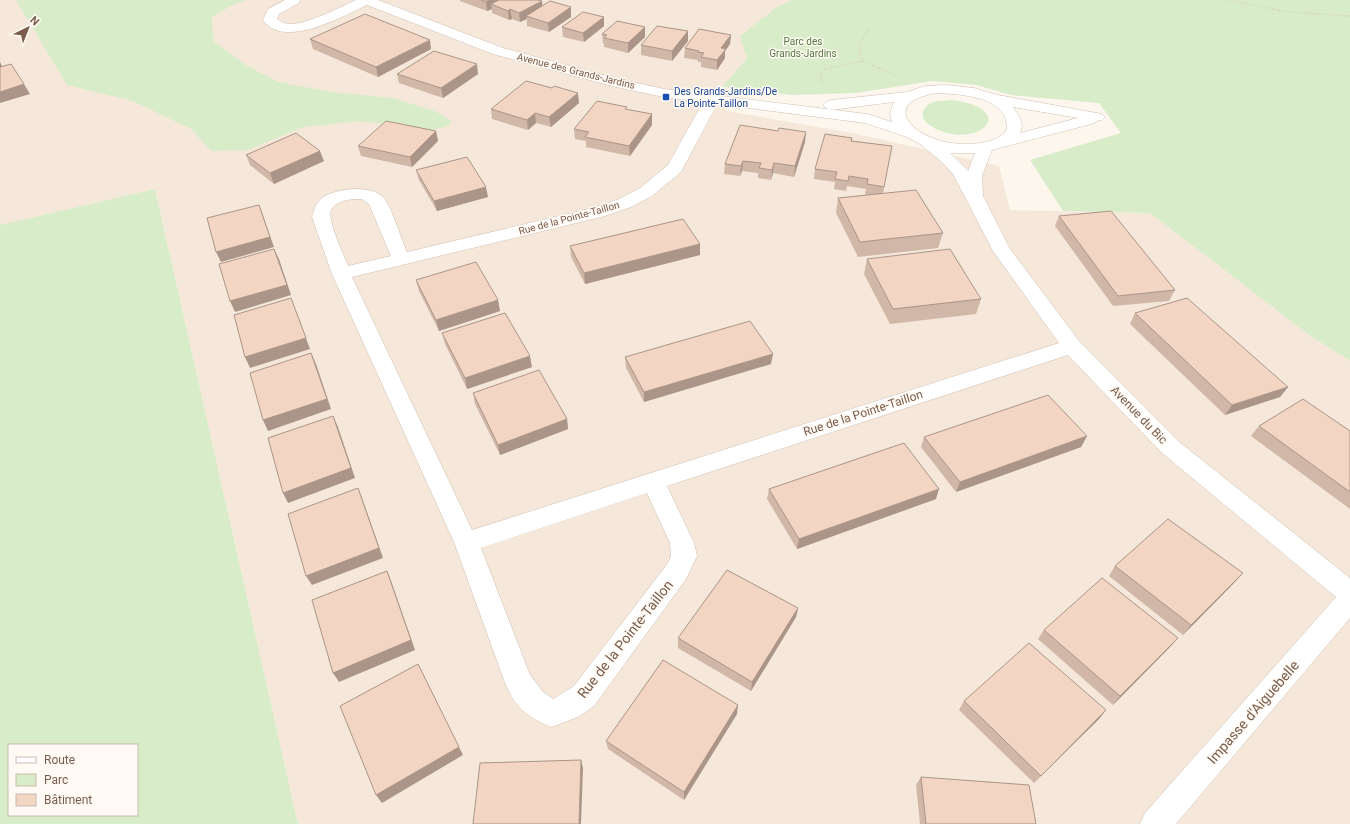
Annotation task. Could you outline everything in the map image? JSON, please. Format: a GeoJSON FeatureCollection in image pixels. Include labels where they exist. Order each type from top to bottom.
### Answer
{"type":"FeatureCollection","features":[{"type":"Feature","properties":{"kind":"street"},"geometry":{"type":"LineString","coordinates":[[294,0],[273,12],[270,20],[273,24],[288,28],[308,26],[367,0]]}},
{"type":"Feature","properties":{"kind":"street","name":"Avenue des Grands-Jardins"},"geometry":{"type":"LineString","coordinates":[[367,0],[459,37],[544,64],[630,86],[712,99],[867,119],[910,133],[926,141]]}},
{"type":"Feature","properties":{"kind":"street","name":"Avenue des Grands-Jardins"},"geometry":{"type":"LineString","coordinates":[[794,109],[914,94],[937,89],[955,89],[974,92],[991,98]]}},
{"type":"Feature","properties":{"kind":"street"},"geometry":{"type":"LineString","coordinates":[[910,133],[900,123],[897,113],[900,104],[914,94]]}},
{"type":"Feature","properties":{"kind":"street"},"geometry":{"type":"LineString","coordinates":[[991,98],[1004,106],[1013,116],[1016,126],[1012,136],[1001,143]]}},
{"type":"Feature","properties":{"kind":"street"},"geometry":{"type":"LineString","coordinates":[[926,141],[945,147],[966,149],[985,148],[1097,117],[991,98]]}},
{"type":"Feature","properties":{"kind":"street","name":"Rue de la Pointe-Taillon"},"geometry":{"type":"LineString","coordinates":[[341,274],[599,212],[625,203],[646,192],[675,168],[712,99]]}},
{"type":"Feature","properties":{"kind":"street","name":"Avenue du Bic"},"geometry":{"type":"LineString","coordinates":[[926,141],[948,159],[960,172],[1002,250],[1072,346],[1170,447],[1350,593]]}},
{"type":"Feature","properties":{"kind":"street","name":"Avenue du Bic"},"geometry":{"type":"LineString","coordinates":[[974,196],[974,176],[985,148]]}},
{"type":"Feature","properties":{"kind":"street","name":"Rue de la Pointe-Taillon"},"geometry":{"type":"LineString","coordinates":[[401,259],[377,201],[372,196],[361,193],[350,194],[330,200],[325,204],[321,211],[321,217],[341,274],[466,542],[519,683],[528,698],[538,707],[552,713],[568,707],[584,696],[677,571],[684,556],[682,543],[653,481]]}},
{"type":"Feature","properties":{"kind":"street","name":"Rue de la Pointe-Taillon"},"geometry":{"type":"LineString","coordinates":[[466,542],[1072,346]]}},
{"type":"Feature","properties":{"kind":"street","name":"Impasse d'Aiguebelle"},"geometry":{"type":"LineString","coordinates":[[1156,824],[1350,599]]}},
{"type":"Feature","properties":{"kind":"path"},"geometry":{"type":"LineString","coordinates":[[1228,0],[1288,13],[1320,16],[1350,16]]}},
{"type":"Feature","properties":{"kind":"path"},"geometry":{"type":"LineString","coordinates":[[862,61],[857,48],[859,40],[869,29]]}},
{"type":"Feature","properties":{"kind":"path"},"geometry":{"type":"LineString","coordinates":[[825,84],[820,81],[822,70],[862,61],[907,81],[914,94]]}},
{"type":"Feature","properties":{"kind":"shaded area"},"geometry":{"type":"Polygon","coordinates":[[[0,0],[792,0],[778,6],[747,58],[722,87],[727,111],[852,133],[999,166],[1010,210],[1150,213],[1309,335],[1350,361],[1350,824],[298,824],[155,189],[0,225],[0,0]]]}},
{"type":"Feature","properties":{"kind":"green space"},"geometry":{"type":"Polygon","coordinates":[[[16,0],[247,0],[234,4],[212,17],[213,41],[246,65],[278,82],[332,92],[393,98],[437,112],[452,122],[446,127],[431,130],[359,121],[303,127],[248,150],[211,151],[191,129],[133,101],[67,85],[16,0]]]}},
{"type":"Feature","properties":{"kind":"green space","name":"Parc des Grands-Jardins"},"geometry":{"type":"Polygon","coordinates":[[[792,0],[1350,0],[1350,361],[1309,335],[1150,213],[1063,211],[1030,160],[1121,133],[1099,103],[1011,95],[976,85],[932,81],[856,93],[792,95],[722,87],[747,58],[740,36],[778,6],[792,0]]]}},
{"type":"Feature","properties":{"kind":"green space"},"geometry":{"type":"Polygon","coordinates":[[[952,100],[974,105],[985,112],[989,120],[985,127],[976,132],[963,135],[947,133],[931,126],[924,120],[923,113],[929,104],[936,101],[952,100]]]}},
{"type":"Feature","properties":{"kind":"green space"},"geometry":{"type":"Polygon","coordinates":[[[155,189],[298,824],[0,824],[0,225],[155,189]]]}},
{"type":"Feature","properties":{"kind":"building"},"geometry":{"type":"Polygon","coordinates":[[[499,0],[542,1],[519,13],[510,9],[508,11],[491,4],[499,0]]]}},
{"type":"Feature","properties":{"kind":"building"},"geometry":{"type":"Polygon","coordinates":[[[550,1],[571,7],[548,23],[526,16],[550,1]]]}},
{"type":"Feature","properties":{"kind":"building"},"geometry":{"type":"Polygon","coordinates":[[[583,12],[604,17],[583,33],[562,27],[583,12]]]}},
{"type":"Feature","properties":{"kind":"building"},"geometry":{"type":"Polygon","coordinates":[[[365,14],[430,40],[376,67],[310,39],[365,14]]]}},
{"type":"Feature","properties":{"kind":"building"},"geometry":{"type":"Polygon","coordinates":[[[617,21],[645,27],[628,43],[604,38],[607,35],[602,34],[617,21]]]}},
{"type":"Feature","properties":{"kind":"building"},"geometry":{"type":"Polygon","coordinates":[[[657,26],[688,31],[672,51],[641,45],[657,26]]]}},
{"type":"Feature","properties":{"kind":"building"},"geometry":{"type":"Polygon","coordinates":[[[699,29],[731,35],[721,48],[726,49],[717,60],[701,57],[704,53],[685,48],[699,29]]]}},
{"type":"Feature","properties":{"kind":"building"},"geometry":{"type":"Polygon","coordinates":[[[434,51],[477,64],[441,88],[397,74],[434,51]]]}},
{"type":"Feature","properties":{"kind":"building"},"geometry":{"type":"Polygon","coordinates":[[[11,64],[24,84],[0,92],[0,67],[11,64]]]}},
{"type":"Feature","properties":{"kind":"building"},"geometry":{"type":"Polygon","coordinates":[[[526,81],[552,88],[554,86],[578,93],[549,117],[535,113],[527,120],[491,109],[526,81]]]}},
{"type":"Feature","properties":{"kind":"building"},"geometry":{"type":"Polygon","coordinates":[[[597,101],[627,107],[625,109],[652,114],[629,146],[585,137],[589,132],[574,129],[597,101]]]}},
{"type":"Feature","properties":{"kind":"building"},"geometry":{"type":"Polygon","coordinates":[[[386,121],[436,131],[410,157],[358,146],[386,121]]]}},
{"type":"Feature","properties":{"kind":"building"},"geometry":{"type":"Polygon","coordinates":[[[740,125],[778,131],[779,128],[806,132],[795,166],[774,163],[772,170],[759,168],[761,163],[743,161],[741,166],[725,164],[740,125]]]}},
{"type":"Feature","properties":{"kind":"building"},"geometry":{"type":"Polygon","coordinates":[[[296,133],[320,151],[270,173],[246,155],[296,133]]]}},
{"type":"Feature","properties":{"kind":"building"},"geometry":{"type":"Polygon","coordinates":[[[825,134],[852,138],[851,141],[892,146],[884,187],[867,184],[868,179],[849,176],[848,181],[835,179],[837,172],[815,169],[825,134]]]}},
{"type":"Feature","properties":{"kind":"building"},"geometry":{"type":"Polygon","coordinates":[[[467,157],[486,187],[434,201],[416,170],[467,157]]]}},
{"type":"Feature","properties":{"kind":"building"},"geometry":{"type":"Polygon","coordinates":[[[916,190],[943,233],[860,242],[838,198],[916,190]]]}},
{"type":"Feature","properties":{"kind":"building"},"geometry":{"type":"Polygon","coordinates":[[[259,205],[270,237],[216,252],[207,218],[259,205]]]}},
{"type":"Feature","properties":{"kind":"building"},"geometry":{"type":"Polygon","coordinates":[[[1111,211],[1175,290],[1118,296],[1059,216],[1111,211]]]}},
{"type":"Feature","properties":{"kind":"building"},"geometry":{"type":"Polygon","coordinates":[[[683,219],[700,244],[584,273],[570,246],[683,219]]]}},
{"type":"Feature","properties":{"kind":"building"},"geometry":{"type":"Polygon","coordinates":[[[274,249],[287,285],[230,301],[219,264],[274,249]]]}},
{"type":"Feature","properties":{"kind":"building"},"geometry":{"type":"Polygon","coordinates":[[[950,249],[981,299],[893,309],[867,259],[950,249]]]}},
{"type":"Feature","properties":{"kind":"building"},"geometry":{"type":"Polygon","coordinates":[[[476,262],[498,300],[436,320],[416,280],[476,262]]]}},
{"type":"Feature","properties":{"kind":"building"},"geometry":{"type":"Polygon","coordinates":[[[291,298],[306,338],[245,357],[234,315],[291,298]]]}},
{"type":"Feature","properties":{"kind":"building"},"geometry":{"type":"Polygon","coordinates":[[[1187,298],[1288,387],[1232,405],[1135,313],[1187,298]]]}},
{"type":"Feature","properties":{"kind":"building"},"geometry":{"type":"Polygon","coordinates":[[[505,313],[530,356],[465,378],[442,333],[505,313]]]}},
{"type":"Feature","properties":{"kind":"building"},"geometry":{"type":"Polygon","coordinates":[[[750,321],[773,354],[644,392],[625,357],[750,321]]]}},
{"type":"Feature","properties":{"kind":"building"},"geometry":{"type":"Polygon","coordinates":[[[311,353],[327,399],[263,420],[250,373],[311,353]]]}},
{"type":"Feature","properties":{"kind":"building"},"geometry":{"type":"Polygon","coordinates":[[[539,370],[567,419],[498,445],[473,393],[539,370]]]}},
{"type":"Feature","properties":{"kind":"building"},"geometry":{"type":"Polygon","coordinates":[[[1048,395],[1087,436],[960,482],[924,437],[1048,395]]]}},
{"type":"Feature","properties":{"kind":"building"},"geometry":{"type":"Polygon","coordinates":[[[1303,399],[1350,431],[1350,492],[1259,426],[1303,399]]]}},
{"type":"Feature","properties":{"kind":"building"},"geometry":{"type":"Polygon","coordinates":[[[333,416],[351,468],[283,493],[268,438],[333,416]]]}},
{"type":"Feature","properties":{"kind":"building"},"geometry":{"type":"Polygon","coordinates":[[[904,443],[939,489],[799,539],[769,489],[904,443]]]}},
{"type":"Feature","properties":{"kind":"building"},"geometry":{"type":"Polygon","coordinates":[[[358,488],[379,548],[306,576],[288,514],[358,488]]]}},
{"type":"Feature","properties":{"kind":"building"},"geometry":{"type":"Polygon","coordinates":[[[1168,519],[1243,573],[1191,625],[1115,566],[1168,519]]]}},
{"type":"Feature","properties":{"kind":"building"},"geometry":{"type":"Polygon","coordinates":[[[727,570],[798,608],[752,682],[678,638],[727,570]]]}},
{"type":"Feature","properties":{"kind":"building"},"geometry":{"type":"Polygon","coordinates":[[[387,571],[411,640],[333,673],[312,600],[387,571]]]}},
{"type":"Feature","properties":{"kind":"building"},"geometry":{"type":"Polygon","coordinates":[[[1102,578],[1178,638],[1120,696],[1044,630],[1102,578]]]}},
{"type":"Feature","properties":{"kind":"building"},"geometry":{"type":"Polygon","coordinates":[[[1029,643],[1106,710],[1041,776],[964,701],[1029,643]]]}},
{"type":"Feature","properties":{"kind":"building"},"geometry":{"type":"Polygon","coordinates":[[[663,660],[738,705],[684,792],[606,741],[663,660]]]}},
{"type":"Feature","properties":{"kind":"building"},"geometry":{"type":"Polygon","coordinates":[[[418,664],[459,747],[376,795],[340,706],[418,664]]]}},
{"type":"Feature","properties":{"kind":"building"},"geometry":{"type":"Polygon","coordinates":[[[581,760],[579,824],[473,824],[480,763],[581,760]]]}},
{"type":"Feature","properties":{"kind":"building"},"geometry":{"type":"Polygon","coordinates":[[[921,777],[1029,785],[1036,824],[926,824],[921,777]]]}},
{"type":"Feature","properties":{"kind":"place","name":"Des Grands-Jardins/De La Pointe-Taillon"},"geometry":{"type":"Point","coordinates":[666,97]}}]}
